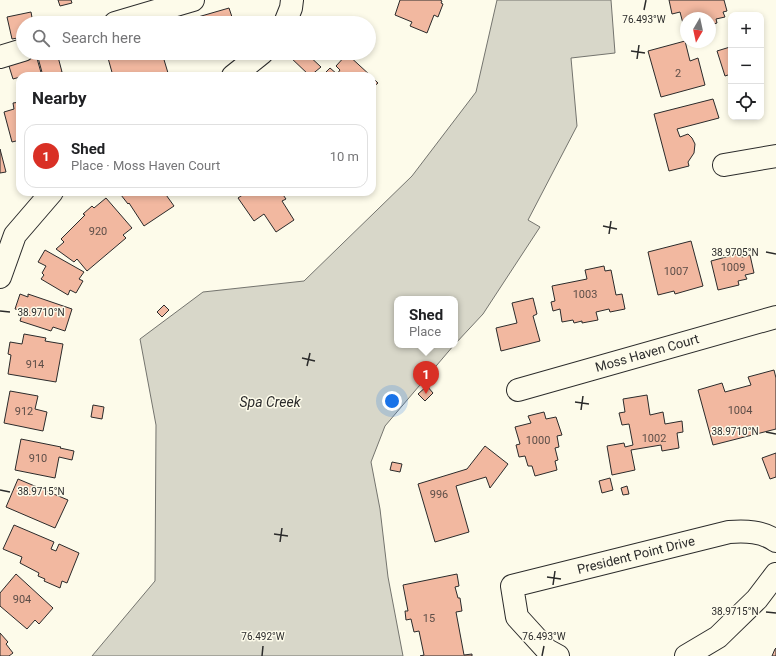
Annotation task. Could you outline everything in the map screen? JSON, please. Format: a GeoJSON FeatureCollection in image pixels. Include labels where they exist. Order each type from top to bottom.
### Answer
{"type":"FeatureCollection","features":[{"type":"Feature","properties":{"kind":"street"},"geometry":{"type":"LineString","coordinates":[[139,16],[193,0]]}},
{"type":"Feature","properties":{"kind":"street"},"geometry":{"type":"LineString","coordinates":[[288,16],[292,0]]}},
{"type":"Feature","properties":{"kind":"street"},"geometry":{"type":"LineString","coordinates":[[0,56],[16,52]]}},
{"type":"Feature","properties":{"kind":"street"},"geometry":{"type":"LineString","coordinates":[[238,72],[253,60]]}},
{"type":"Feature","properties":{"kind":"street"},"geometry":{"type":"LineString","coordinates":[[724,165],[776,156]]}},
{"type":"Feature","properties":{"kind":"street"},"geometry":{"type":"LineString","coordinates":[[0,277],[15,235],[49,196]]}},
{"type":"Feature","properties":{"kind":"street","name":"Moss Haven Court"},"geometry":{"type":"LineString","coordinates":[[518,390],[776,317]]}},
{"type":"Feature","properties":{"kind":"street","name":"President Point Drive"},"geometry":{"type":"LineString","coordinates":[[558,656],[547,650],[517,617],[512,586],[729,532],[749,531],[770,538],[776,542]]}},
{"type":"Feature","properties":{"kind":"street"},"geometry":{"type":"LineString","coordinates":[[686,656],[718,637],[757,599],[776,574]]}},
{"type":"Feature","properties":{"kind":"water","name":"Spa Creek"},"geometry":{"type":"Polygon","coordinates":[[[497,0],[611,0],[615,53],[571,58],[577,126],[528,220],[540,227],[483,314],[458,341],[458,296],[394,296],[394,348],[451,348],[385,426],[371,462],[380,509],[388,577],[403,656],[92,656],[155,581],[156,425],[140,339],[203,292],[304,281],[412,176],[476,92],[497,0]]]}},
{"type":"Feature","properties":{"kind":"building"},"geometry":{"type":"Polygon","coordinates":[[[58,0],[71,0],[72,3],[60,6],[58,0]]]}},
{"type":"Feature","properties":{"kind":"building"},"geometry":{"type":"Polygon","coordinates":[[[400,0],[440,0],[443,4],[438,17],[434,15],[427,33],[410,26],[412,22],[395,15],[400,0]]]}},
{"type":"Feature","properties":{"kind":"building"},"geometry":{"type":"Polygon","coordinates":[[[669,0],[724,0],[727,11],[723,12],[725,17],[716,19],[716,12],[680,12],[672,14],[669,0]]]}},
{"type":"Feature","properties":{"kind":"building"},"geometry":{"type":"Polygon","coordinates":[[[229,8],[232,16],[201,16],[229,8]]]}},
{"type":"Feature","properties":{"kind":"building"},"geometry":{"type":"Polygon","coordinates":[[[31,12],[32,16],[16,16],[16,38],[12,39],[7,17],[31,12]]]}},
{"type":"Feature","properties":{"kind":"building"},"geometry":{"type":"Polygon","coordinates":[[[680,42],[680,48],[687,48],[690,61],[698,58],[705,85],[661,97],[648,51],[680,42]]]}},
{"type":"Feature","properties":{"kind":"building"},"geometry":{"type":"Polygon","coordinates":[[[728,48],[728,75],[725,76],[717,51],[728,48]]]}},
{"type":"Feature","properties":{"kind":"building"},"geometry":{"type":"Polygon","coordinates":[[[18,60],[37,60],[41,72],[16,72],[16,78],[13,79],[8,63],[18,60]]]}},
{"type":"Feature","properties":{"kind":"building"},"geometry":{"type":"Polygon","coordinates":[[[39,60],[59,60],[62,72],[42,72],[39,60]]]}},
{"type":"Feature","properties":{"kind":"building"},"geometry":{"type":"Polygon","coordinates":[[[109,60],[164,60],[168,72],[112,72],[109,60]]]}},
{"type":"Feature","properties":{"kind":"building"},"geometry":{"type":"Polygon","coordinates":[[[293,60],[314,60],[321,67],[315,72],[306,72],[293,60]]]}},
{"type":"Feature","properties":{"kind":"building"},"geometry":{"type":"Polygon","coordinates":[[[342,60],[354,60],[367,72],[338,72],[340,70],[336,66],[342,60]]]}},
{"type":"Feature","properties":{"kind":"building"},"geometry":{"type":"Polygon","coordinates":[[[330,68],[335,72],[326,72],[330,68]]]}},
{"type":"Feature","properties":{"kind":"building"},"geometry":{"type":"Polygon","coordinates":[[[713,99],[719,118],[677,129],[680,137],[688,134],[692,138],[695,144],[694,153],[688,162],[689,166],[669,171],[654,114],[713,99]]]}},
{"type":"Feature","properties":{"kind":"building"},"geometry":{"type":"Polygon","coordinates":[[[13,103],[16,103],[16,141],[12,142],[4,112],[14,109],[13,103]]]}},
{"type":"Feature","properties":{"kind":"building"},"geometry":{"type":"Polygon","coordinates":[[[0,149],[6,172],[0,173],[0,149]]]}},
{"type":"Feature","properties":{"kind":"building"},"geometry":{"type":"Polygon","coordinates":[[[122,196],[167,196],[174,206],[144,226],[129,203],[128,204],[122,196]]]}},
{"type":"Feature","properties":{"kind":"building"},"geometry":{"type":"Polygon","coordinates":[[[241,196],[284,196],[286,199],[282,201],[294,220],[276,232],[264,214],[254,221],[238,198],[241,196]]]}},
{"type":"Feature","properties":{"kind":"building"},"geometry":{"type":"Polygon","coordinates":[[[106,198],[132,228],[123,235],[126,238],[87,271],[77,259],[74,262],[56,249],[64,242],[61,239],[85,215],[83,214],[92,206],[94,208],[106,198]]]}},
{"type":"Feature","properties":{"kind":"building"},"geometry":{"type":"Polygon","coordinates":[[[691,241],[703,286],[675,294],[674,291],[658,295],[648,252],[691,241]]]}},
{"type":"Feature","properties":{"kind":"building"},"geometry":{"type":"Polygon","coordinates":[[[45,250],[84,272],[79,279],[83,281],[76,293],[70,290],[68,295],[41,279],[44,275],[42,273],[46,266],[38,262],[45,250]]]}},
{"type":"Feature","properties":{"kind":"building"},"geometry":{"type":"Polygon","coordinates":[[[741,253],[742,257],[750,255],[754,273],[745,275],[747,279],[738,281],[739,285],[718,290],[711,261],[741,253]]]}},
{"type":"Feature","properties":{"kind":"building"},"geometry":{"type":"Polygon","coordinates":[[[604,266],[605,271],[611,270],[616,295],[622,294],[625,309],[610,312],[609,309],[596,312],[598,320],[582,323],[582,321],[574,323],[573,320],[562,322],[560,309],[553,311],[551,302],[555,301],[552,286],[587,279],[585,270],[604,266]]]}},
{"type":"Feature","properties":{"kind":"building"},"geometry":{"type":"Polygon","coordinates":[[[20,294],[28,297],[28,294],[72,309],[65,331],[53,327],[51,331],[20,321],[23,311],[15,309],[20,294]]]}},
{"type":"Feature","properties":{"kind":"building"},"geometry":{"type":"Polygon","coordinates":[[[533,298],[537,314],[533,316],[540,341],[501,351],[496,328],[517,323],[512,303],[533,298]]]}},
{"type":"Feature","properties":{"kind":"building"},"geometry":{"type":"Polygon","coordinates":[[[164,305],[169,310],[162,317],[157,312],[164,305]]]}},
{"type":"Feature","properties":{"kind":"building"},"geometry":{"type":"Polygon","coordinates":[[[24,334],[46,338],[45,341],[63,344],[56,382],[8,374],[11,355],[8,354],[10,342],[22,344],[24,334]]]}},
{"type":"Feature","properties":{"kind":"building"},"geometry":{"type":"Polygon","coordinates":[[[774,370],[776,378],[776,429],[713,445],[698,390],[722,383],[725,392],[751,385],[748,377],[774,370]]]}},
{"type":"Feature","properties":{"kind":"building"},"geometry":{"type":"Polygon","coordinates":[[[427,386],[433,393],[425,401],[418,394],[427,386]]]}},
{"type":"Feature","properties":{"kind":"building"},"geometry":{"type":"Polygon","coordinates":[[[10,391],[38,396],[35,409],[47,412],[43,431],[4,423],[10,391]]]}},
{"type":"Feature","properties":{"kind":"building"},"geometry":{"type":"Polygon","coordinates":[[[647,395],[650,415],[663,412],[665,424],[682,421],[683,432],[677,433],[679,448],[662,451],[661,445],[631,450],[635,470],[612,475],[607,446],[624,443],[625,447],[633,445],[629,424],[622,425],[619,413],[625,412],[623,399],[647,395]]]}},
{"type":"Feature","properties":{"kind":"building"},"geometry":{"type":"Polygon","coordinates":[[[93,405],[104,407],[102,419],[91,417],[93,405]]]}},
{"type":"Feature","properties":{"kind":"building"},"geometry":{"type":"Polygon","coordinates":[[[544,412],[546,419],[556,417],[562,435],[557,436],[559,447],[555,448],[558,460],[555,461],[557,470],[535,476],[532,466],[528,466],[525,456],[519,457],[516,445],[520,444],[515,427],[531,423],[528,416],[544,412]]]}},
{"type":"Feature","properties":{"kind":"building"},"geometry":{"type":"Polygon","coordinates":[[[21,439],[74,451],[72,460],[59,457],[55,478],[15,470],[21,439]]]}},
{"type":"Feature","properties":{"kind":"building"},"geometry":{"type":"Polygon","coordinates":[[[485,446],[508,464],[490,488],[486,477],[456,486],[469,532],[435,542],[418,484],[467,469],[485,446]]]}},
{"type":"Feature","properties":{"kind":"building"},"geometry":{"type":"Polygon","coordinates":[[[776,453],[776,477],[770,479],[762,458],[776,453]]]}},
{"type":"Feature","properties":{"kind":"building"},"geometry":{"type":"Polygon","coordinates":[[[392,462],[402,464],[400,472],[390,470],[392,462]]]}},
{"type":"Feature","properties":{"kind":"building"},"geometry":{"type":"Polygon","coordinates":[[[610,478],[613,490],[602,493],[599,481],[610,478]]]}},
{"type":"Feature","properties":{"kind":"building"},"geometry":{"type":"Polygon","coordinates":[[[18,479],[68,500],[55,528],[6,507],[18,479]]]}},
{"type":"Feature","properties":{"kind":"building"},"geometry":{"type":"Polygon","coordinates":[[[627,486],[629,494],[623,495],[621,488],[627,486]]]}},
{"type":"Feature","properties":{"kind":"building"},"geometry":{"type":"Polygon","coordinates":[[[14,525],[54,542],[51,549],[56,551],[59,544],[79,553],[67,583],[62,581],[60,588],[44,581],[45,579],[38,576],[39,573],[20,563],[22,557],[3,549],[14,525]]]}},
{"type":"Feature","properties":{"kind":"building"},"geometry":{"type":"Polygon","coordinates":[[[16,574],[53,608],[39,624],[35,620],[27,629],[0,606],[0,593],[16,574]]]}},
{"type":"Feature","properties":{"kind":"building"},"geometry":{"type":"Polygon","coordinates":[[[457,574],[459,586],[455,587],[458,598],[460,598],[462,611],[456,612],[464,655],[472,654],[472,656],[420,656],[424,655],[419,631],[414,632],[411,619],[406,620],[405,611],[408,611],[403,585],[457,574]]]}},
{"type":"Feature","properties":{"kind":"building"},"geometry":{"type":"Polygon","coordinates":[[[0,633],[8,642],[6,644],[13,653],[9,656],[0,656],[0,633]]]}},
{"type":"Feature","properties":{"kind":"building"},"geometry":{"type":"Polygon","coordinates":[[[776,648],[776,656],[772,656],[775,649],[776,648]]]}},
{"type":"Feature","properties":{"kind":"place","name":"Shed"},"geometry":{"type":"Point","coordinates":[426,394]}}]}
